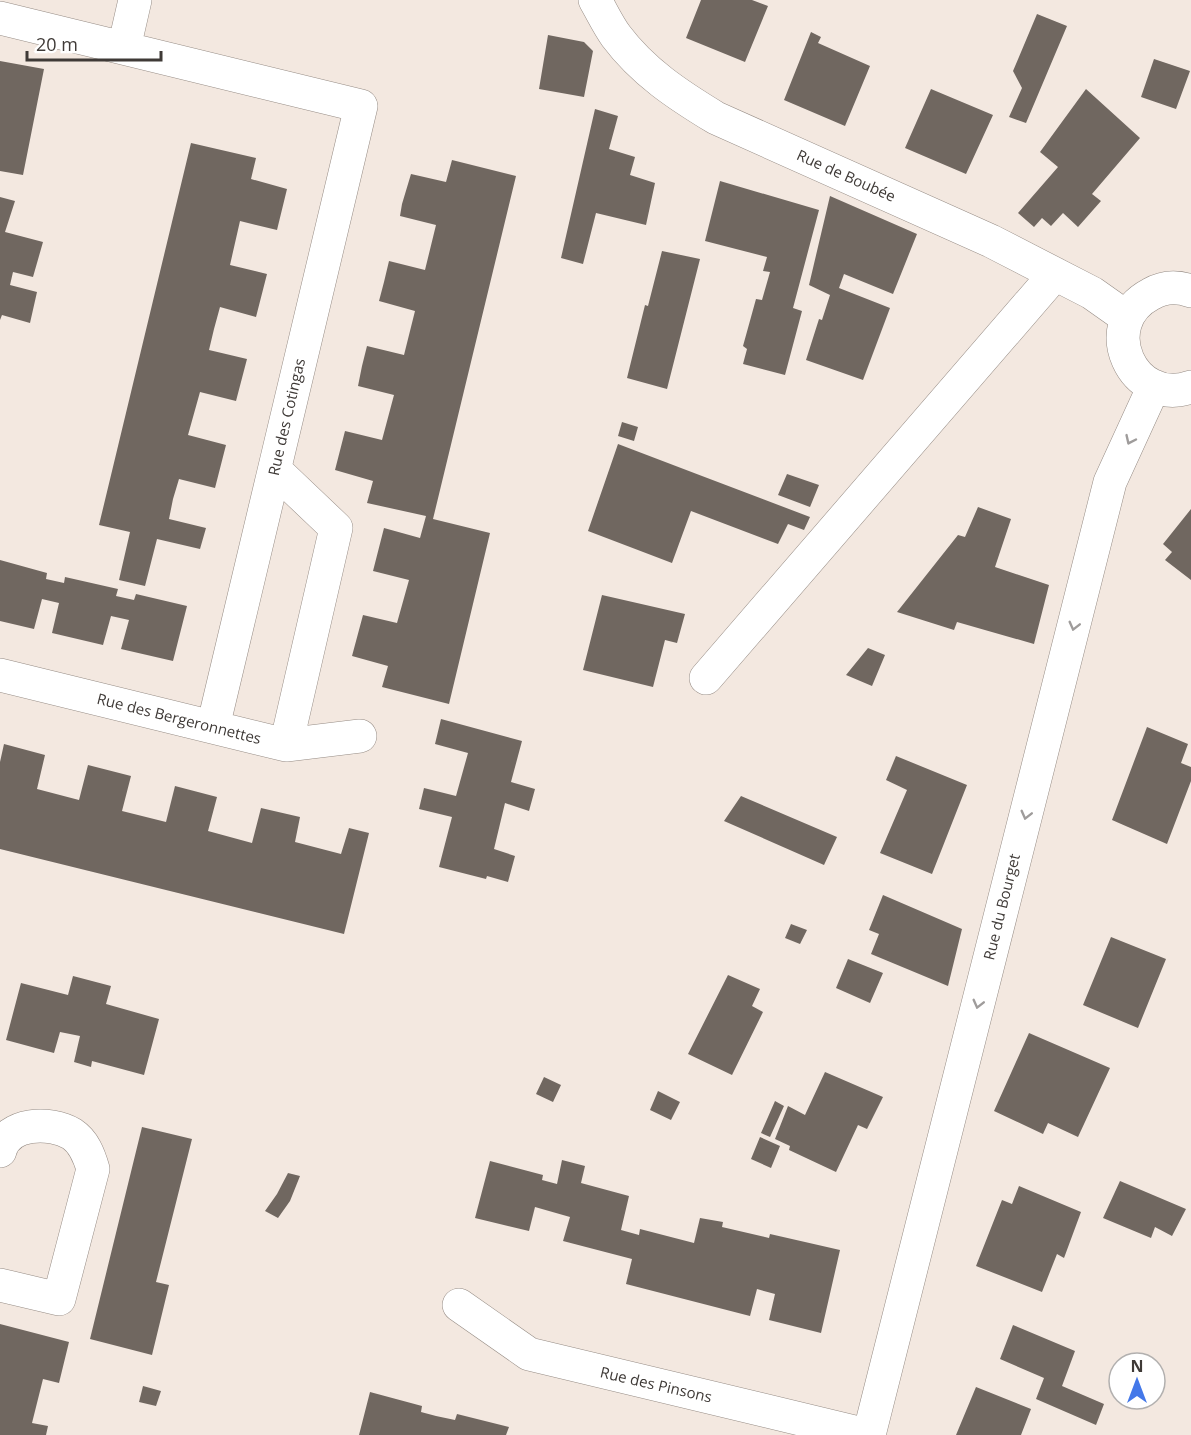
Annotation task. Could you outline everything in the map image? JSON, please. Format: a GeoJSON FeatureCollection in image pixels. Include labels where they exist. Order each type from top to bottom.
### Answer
{"type":"FeatureCollection","features":[{"type":"Feature","properties":{"kind":"street"},"geometry":{"type":"LineString","coordinates":[[0,18],[124,48],[135,0]]}},
{"type":"Feature","properties":{"kind":"street","name":"Rue de Boubée"},"geometry":{"type":"LineString","coordinates":[[595,0],[616,35],[643,66],[675,93],[716,118],[991,241],[1092,293],[1126,317]]}},
{"type":"Feature","properties":{"kind":"street","name":"Rue des Cotingas"},"geometry":{"type":"LineString","coordinates":[[124,48],[361,106],[213,727]]}},
{"type":"Feature","properties":{"kind":"street"},"geometry":{"type":"LineString","coordinates":[[706,678],[1055,274]]}},
{"type":"Feature","properties":{"kind":"street"},"geometry":{"type":"LineString","coordinates":[[1188,284],[1159,289],[1140,300],[1126,317],[1122,338],[1125,357],[1137,375],[1155,386],[1170,390],[1191,387]]}},
{"type":"Feature","properties":{"kind":"street","name":"Rue du Bourget"},"geometry":{"type":"LineString","coordinates":[[868,1435],[1110,482],[1155,386]]}},
{"type":"Feature","properties":{"kind":"street"},"geometry":{"type":"LineString","coordinates":[[275,470],[336,528],[286,745]]}},
{"type":"Feature","properties":{"kind":"street","name":"Rue des Bergeronnettes"},"geometry":{"type":"LineString","coordinates":[[0,675],[286,745],[360,736]]}},
{"type":"Feature","properties":{"kind":"street"},"geometry":{"type":"LineString","coordinates":[[0,1151],[2,1145],[17,1131],[36,1125],[56,1126],[73,1134],[87,1149],[93,1169],[59,1299],[0,1285]]}},
{"type":"Feature","properties":{"kind":"street","name":"Rue des Pinsons"},"geometry":{"type":"LineString","coordinates":[[459,1305],[529,1354],[868,1435]]}},
{"type":"Feature","properties":{"kind":"building"},"geometry":{"type":"Polygon","coordinates":[[[701,0],[752,0],[768,6],[745,62],[686,38],[701,0]]]}},
{"type":"Feature","properties":{"kind":"building"},"geometry":{"type":"Polygon","coordinates":[[[1037,14],[1067,26],[1026,123],[1009,117],[1022,88],[1013,71],[1037,14]]]}},
{"type":"Feature","properties":{"kind":"building"},"geometry":{"type":"Polygon","coordinates":[[[811,32],[821,37],[818,43],[870,66],[845,126],[784,100],[811,32]]]}},
{"type":"Feature","properties":{"kind":"building"},"geometry":{"type":"Polygon","coordinates":[[[548,35],[584,42],[593,51],[584,97],[539,89],[548,35]]]}},
{"type":"Feature","properties":{"kind":"building"},"geometry":{"type":"Polygon","coordinates":[[[1154,59],[1190,71],[1176,109],[1141,97],[1154,59]]]}},
{"type":"Feature","properties":{"kind":"building"},"geometry":{"type":"Polygon","coordinates":[[[0,61],[44,69],[23,175],[0,171],[0,61]]]}},
{"type":"Feature","properties":{"kind":"building"},"geometry":{"type":"Polygon","coordinates":[[[931,89],[993,115],[966,174],[905,148],[931,89]]]}},
{"type":"Feature","properties":{"kind":"building"},"geometry":{"type":"Polygon","coordinates":[[[1086,89],[1140,138],[1092,194],[1101,201],[1078,227],[1063,213],[1051,226],[1042,218],[1034,227],[1018,213],[1058,167],[1040,152],[1086,89]]]}},
{"type":"Feature","properties":{"kind":"building"},"geometry":{"type":"Polygon","coordinates":[[[595,109],[618,116],[609,149],[635,157],[630,175],[655,183],[646,225],[596,213],[583,264],[561,258],[595,109]]]}},
{"type":"Feature","properties":{"kind":"building"},"geometry":{"type":"Polygon","coordinates":[[[191,143],[256,158],[251,179],[287,189],[277,230],[240,221],[230,265],[267,274],[256,317],[220,307],[214,329],[209,350],[247,359],[236,401],[200,392],[188,435],[226,445],[215,488],[179,479],[173,499],[169,519],[206,528],[200,549],[157,539],[145,586],[119,580],[130,532],[99,525],[191,143]]]}},
{"type":"Feature","properties":{"kind":"building"},"geometry":{"type":"Polygon","coordinates":[[[452,160],[516,176],[433,519],[490,533],[449,704],[382,687],[388,666],[352,656],[363,615],[397,623],[409,580],[373,571],[384,528],[420,538],[426,516],[367,503],[373,481],[335,470],[345,431],[382,440],[394,395],[358,386],[367,346],[404,355],[415,311],[379,301],[389,261],[425,270],[436,225],[400,216],[411,174],[446,182],[452,160]]]}},
{"type":"Feature","properties":{"kind":"building"},"geometry":{"type":"Polygon","coordinates":[[[720,181],[819,210],[793,308],[802,311],[785,375],[743,364],[747,349],[743,346],[756,299],[762,300],[770,272],[763,271],[767,257],[705,241],[720,181]]]}},
{"type":"Feature","properties":{"kind":"building"},"geometry":{"type":"Polygon","coordinates":[[[830,196],[917,234],[893,294],[844,274],[839,288],[890,308],[863,380],[806,360],[819,319],[822,320],[830,295],[809,285],[830,196]]]}},
{"type":"Feature","properties":{"kind":"building"},"geometry":{"type":"Polygon","coordinates":[[[0,197],[15,201],[5,232],[43,242],[33,277],[13,272],[10,285],[37,292],[30,323],[2,315],[0,320],[0,197]]]}},
{"type":"Feature","properties":{"kind":"building"},"geometry":{"type":"Polygon","coordinates":[[[662,251],[700,259],[667,389],[627,378],[645,305],[648,306],[662,251]]]}},
{"type":"Feature","properties":{"kind":"building"},"geometry":{"type":"Polygon","coordinates":[[[622,422],[638,427],[634,441],[618,436],[622,422]]]}},
{"type":"Feature","properties":{"kind":"building"},"geometry":{"type":"Polygon","coordinates":[[[618,444],[810,517],[804,530],[788,524],[778,544],[691,511],[672,563],[588,531],[618,444]]]}},
{"type":"Feature","properties":{"kind":"building"},"geometry":{"type":"Polygon","coordinates":[[[787,474],[819,485],[810,507],[778,495],[787,474]]]}},
{"type":"Feature","properties":{"kind":"building"},"geometry":{"type":"Polygon","coordinates":[[[978,507],[1011,519],[995,567],[1049,585],[1034,644],[957,622],[954,630],[897,612],[958,535],[965,537],[978,507]]]}},
{"type":"Feature","properties":{"kind":"building"},"geometry":{"type":"Polygon","coordinates":[[[1191,509],[1191,580],[1165,560],[1172,552],[1163,544],[1191,509]]]}},
{"type":"Feature","properties":{"kind":"building"},"geometry":{"type":"Polygon","coordinates":[[[0,560],[47,573],[46,579],[64,583],[65,577],[118,589],[116,596],[134,600],[136,594],[187,606],[173,661],[121,649],[129,620],[111,616],[103,645],[52,633],[59,603],[42,599],[34,629],[0,621],[0,560]]]}},
{"type":"Feature","properties":{"kind":"building"},"geometry":{"type":"Polygon","coordinates":[[[602,595],[685,614],[677,643],[665,640],[653,687],[583,670],[602,595]]]}},
{"type":"Feature","properties":{"kind":"building"},"geometry":{"type":"Polygon","coordinates":[[[868,648],[885,655],[872,686],[846,675],[868,648]]]}},
{"type":"Feature","properties":{"kind":"building"},"geometry":{"type":"Polygon","coordinates":[[[441,719],[522,741],[511,782],[535,789],[529,811],[505,803],[494,849],[515,856],[508,882],[439,867],[452,817],[419,809],[424,788],[456,796],[468,753],[435,744],[441,719]]]}},
{"type":"Feature","properties":{"kind":"building"},"geometry":{"type":"Polygon","coordinates":[[[1147,727],[1188,744],[1181,763],[1191,767],[1191,781],[1167,844],[1112,820],[1147,727]]]}},
{"type":"Feature","properties":{"kind":"building"},"geometry":{"type":"Polygon","coordinates":[[[4,744],[45,755],[37,789],[79,800],[88,765],[131,776],[122,811],[166,822],[175,786],[217,797],[208,831],[252,843],[261,808],[300,817],[295,842],[341,854],[349,828],[369,833],[344,934],[0,849],[0,762],[4,744]]]}},
{"type":"Feature","properties":{"kind":"building"},"geometry":{"type":"Polygon","coordinates":[[[896,756],[967,785],[932,874],[880,853],[907,790],[886,780],[896,756]]]}},
{"type":"Feature","properties":{"kind":"building"},"geometry":{"type":"Polygon","coordinates":[[[741,796],[837,837],[824,865],[724,821],[741,796]]]}},
{"type":"Feature","properties":{"kind":"building"},"geometry":{"type":"Polygon","coordinates":[[[883,895],[962,929],[948,986],[871,954],[879,934],[869,930],[883,895]]]}},
{"type":"Feature","properties":{"kind":"building"},"geometry":{"type":"Polygon","coordinates":[[[791,924],[807,930],[800,944],[785,938],[791,924]]]}},
{"type":"Feature","properties":{"kind":"building"},"geometry":{"type":"Polygon","coordinates":[[[1111,937],[1166,959],[1138,1028],[1083,1005],[1111,937]]]}},
{"type":"Feature","properties":{"kind":"building"},"geometry":{"type":"Polygon","coordinates":[[[848,959],[883,973],[870,1003],[836,988],[848,959]]]}},
{"type":"Feature","properties":{"kind":"building"},"geometry":{"type":"Polygon","coordinates":[[[728,975],[760,989],[752,1006],[763,1012],[732,1075],[688,1054],[728,975]]]}},
{"type":"Feature","properties":{"kind":"building"},"geometry":{"type":"Polygon","coordinates":[[[73,976],[111,986],[106,1004],[159,1019],[144,1075],[92,1061],[91,1067],[74,1062],[80,1036],[60,1032],[54,1053],[6,1040],[21,983],[68,995],[73,976]]]}},
{"type":"Feature","properties":{"kind":"building"},"geometry":{"type":"Polygon","coordinates":[[[1029,1033],[1110,1068],[1078,1137],[1048,1123],[1043,1134],[994,1111],[1029,1033]]]}},
{"type":"Feature","properties":{"kind":"building"},"geometry":{"type":"Polygon","coordinates":[[[825,1072],[883,1097],[867,1129],[858,1125],[836,1172],[789,1150],[790,1146],[775,1139],[788,1106],[805,1115],[825,1072]]]}},
{"type":"Feature","properties":{"kind":"building"},"geometry":{"type":"Polygon","coordinates":[[[544,1077],[561,1085],[553,1102],[536,1094],[544,1077]]]}},
{"type":"Feature","properties":{"kind":"building"},"geometry":{"type":"Polygon","coordinates":[[[658,1091],[680,1102],[671,1120],[650,1110],[658,1091]]]}},
{"type":"Feature","properties":{"kind":"building"},"geometry":{"type":"Polygon","coordinates":[[[775,1101],[784,1106],[770,1137],[761,1133],[775,1101]]]}},
{"type":"Feature","properties":{"kind":"building"},"geometry":{"type":"Polygon","coordinates":[[[142,1127],[192,1139],[156,1282],[169,1285],[152,1355],[90,1339],[142,1127]]]}},
{"type":"Feature","properties":{"kind":"building"},"geometry":{"type":"Polygon","coordinates":[[[760,1137],[780,1146],[771,1168],[751,1159],[760,1137]]]}},
{"type":"Feature","properties":{"kind":"building"},"geometry":{"type":"Polygon","coordinates":[[[562,1160],[585,1166],[581,1183],[629,1196],[621,1230],[639,1235],[640,1229],[694,1243],[700,1218],[723,1222],[722,1227],[769,1238],[770,1234],[840,1250],[821,1333],[769,1320],[775,1294],[757,1289],[750,1316],[626,1284],[632,1259],[563,1241],[570,1217],[535,1207],[529,1231],[475,1218],[490,1161],[543,1175],[542,1180],[557,1184],[562,1160]]]}},
{"type":"Feature","properties":{"kind":"building"},"geometry":{"type":"Polygon","coordinates":[[[288,1173],[300,1176],[290,1201],[278,1218],[265,1211],[288,1173]]]}},
{"type":"Feature","properties":{"kind":"building"},"geometry":{"type":"Polygon","coordinates":[[[1120,1181],[1186,1209],[1172,1236],[1155,1227],[1151,1238],[1103,1218],[1120,1181]]]}},
{"type":"Feature","properties":{"kind":"building"},"geometry":{"type":"Polygon","coordinates":[[[1019,1186],[1081,1212],[1064,1258],[1057,1254],[1042,1292],[976,1266],[1002,1200],[1012,1204],[1019,1186]]]}},
{"type":"Feature","properties":{"kind":"building"},"geometry":{"type":"Polygon","coordinates":[[[0,1324],[69,1342],[59,1383],[43,1379],[32,1423],[48,1426],[46,1435],[0,1435],[0,1324]]]}},
{"type":"Feature","properties":{"kind":"building"},"geometry":{"type":"Polygon","coordinates":[[[1013,1325],[1075,1351],[1062,1386],[1104,1404],[1096,1425],[1036,1399],[1044,1378],[1000,1359],[1013,1325]]]}},
{"type":"Feature","properties":{"kind":"building"},"geometry":{"type":"Polygon","coordinates":[[[143,1386],[161,1391],[156,1406],[139,1402],[143,1386]]]}},
{"type":"Feature","properties":{"kind":"building"},"geometry":{"type":"Polygon","coordinates":[[[976,1387],[1031,1409],[1021,1435],[956,1435],[976,1387]]]}},
{"type":"Feature","properties":{"kind":"building"},"geometry":{"type":"Polygon","coordinates":[[[370,1392],[422,1406],[421,1412],[436,1416],[455,1420],[457,1414],[509,1427],[506,1435],[359,1435],[370,1392]]]}}]}
